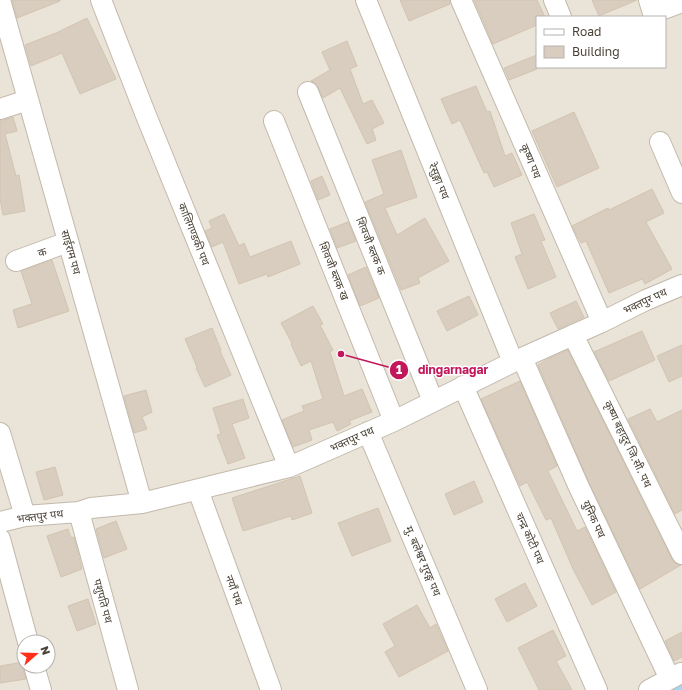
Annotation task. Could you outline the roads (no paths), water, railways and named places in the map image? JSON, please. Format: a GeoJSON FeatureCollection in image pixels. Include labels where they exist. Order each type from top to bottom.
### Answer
{"type":"FeatureCollection","features":[{"type":"Feature","properties":{"kind":"street","name":"कालिगण्डकी पथ"},"geometry":{"type":"LineString","coordinates":[[101,0],[145,113],[289,467]]}},
{"type":"Feature","properties":{"kind":"street","name":"रेसुङ्गा पथ"},"geometry":{"type":"LineString","coordinates":[[366,0],[517,360]]}},
{"type":"Feature","properties":{"kind":"street","name":"कृष्ण पथ"},"geometry":{"type":"LineString","coordinates":[[461,0],[602,322]]}},
{"type":"Feature","properties":{"kind":"street"},"geometry":{"type":"LineString","coordinates":[[554,0],[561,16]]}},
{"type":"Feature","properties":{"kind":"street"},"geometry":{"type":"LineString","coordinates":[[648,10],[682,2]]}},
{"type":"Feature","properties":{"kind":"street","name":"साईराम पथ"},"geometry":{"type":"LineString","coordinates":[[1,10],[28,100],[142,503]]}},
{"type":"Feature","properties":{"kind":"street","name":"शिवजी ब्लक क"},"geometry":{"type":"LineString","coordinates":[[308,92],[433,401]]}},
{"type":"Feature","properties":{"kind":"street"},"geometry":{"type":"LineString","coordinates":[[0,109],[28,100]]}},
{"type":"Feature","properties":{"kind":"street","name":"शिवजी ब्लक ख"},"geometry":{"type":"LineString","coordinates":[[274,121],[394,421]]}},
{"type":"Feature","properties":{"kind":"street"},"geometry":{"type":"LineString","coordinates":[[660,142],[682,193]]}},
{"type":"Feature","properties":{"kind":"street","name":"क"},"geometry":{"type":"LineString","coordinates":[[16,261],[68,242]]}},
{"type":"Feature","properties":{"kind":"street","name":"भक्तपुर पथ"},"geometry":{"type":"LineString","coordinates":[[0,522],[24,516],[79,512],[91,508],[142,503],[289,467],[394,421],[517,360],[682,284]]}},
{"type":"Feature","properties":{"kind":"street","name":"कृष्ण बहादुर जि.सी. पथ"},"geometry":{"type":"LineString","coordinates":[[573,335],[682,554]]}},
{"type":"Feature","properties":{"kind":"street","name":"युनिक पथ"},"geometry":{"type":"LineString","coordinates":[[517,360],[553,426],[578,485],[676,675]]}},
{"type":"Feature","properties":{"kind":"street","name":"चन्द्र कोटी पथ"},"geometry":{"type":"LineString","coordinates":[[463,386],[597,690]]}},
{"type":"Feature","properties":{"kind":"street","name":"मु. बलेश्वर गुरङ्ग पथ"},"geometry":{"type":"LineString","coordinates":[[368,432],[477,690]]}},
{"type":"Feature","properties":{"kind":"street"},"geometry":{"type":"LineString","coordinates":[[0,433],[24,516]]}},
{"type":"Feature","properties":{"kind":"street","name":"नयाँ पथ"},"geometry":{"type":"LineString","coordinates":[[198,490],[271,690]]}},
{"type":"Feature","properties":{"kind":"street","name":"पशुपति पथ"},"geometry":{"type":"LineString","coordinates":[[79,512],[128,690]]}},
{"type":"Feature","properties":{"kind":"street"},"geometry":{"type":"LineString","coordinates":[[0,539],[26,634]]}},
{"type":"Feature","properties":{"kind":"street"},"geometry":{"type":"LineString","coordinates":[[36,674],[41,690]]}},
{"type":"Feature","properties":{"kind":"street"},"geometry":{"type":"LineString","coordinates":[[649,690],[676,675]]}},
{"type":"Feature","properties":{"kind":"waterway"},"geometry":{"type":"LineString","coordinates":[[677,690],[682,686]]}},
{"type":"Feature","properties":{"kind":"place","name":"dingarnagar"},"geometry":{"type":"Point","coordinates":[341,354]}}]}
